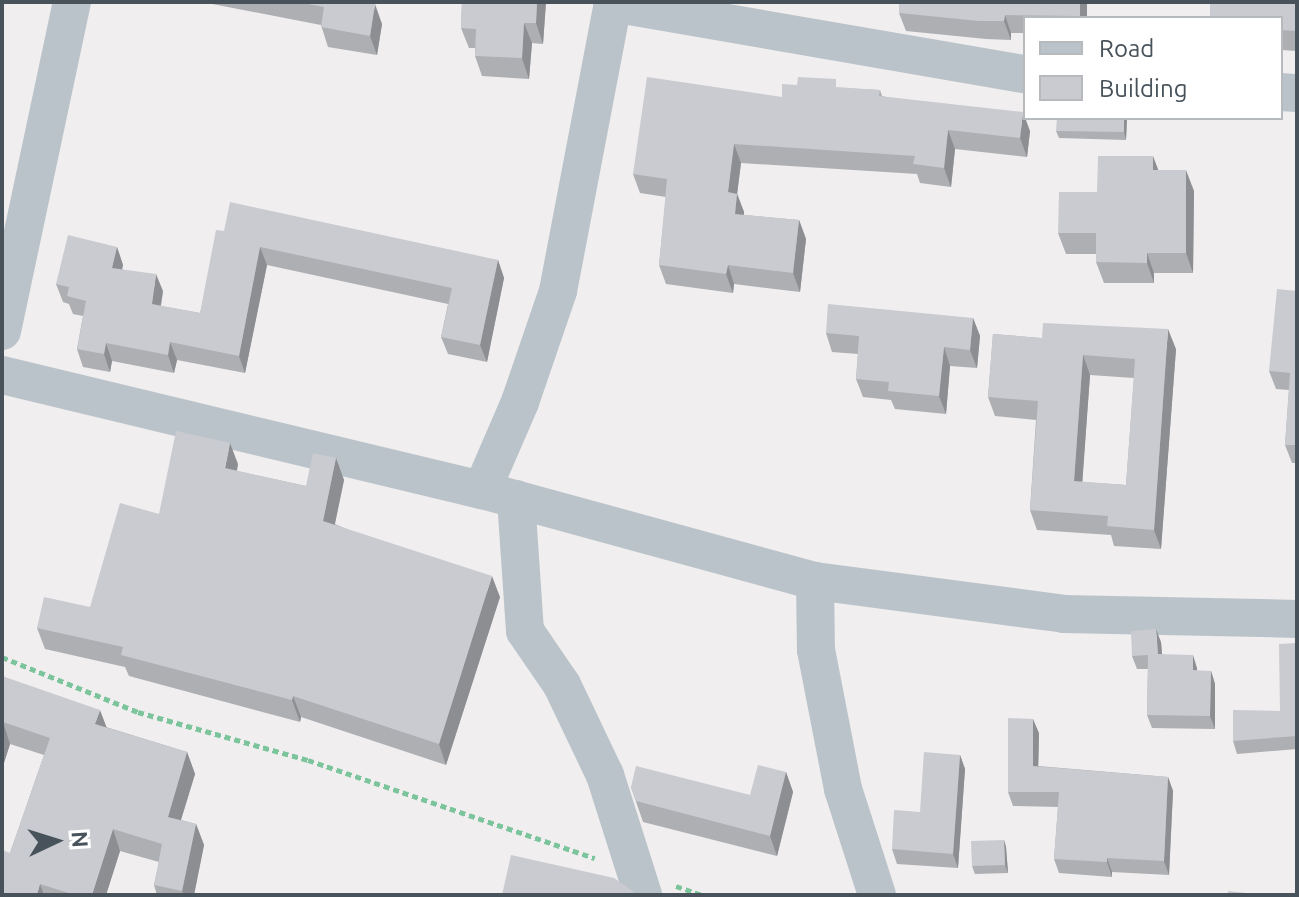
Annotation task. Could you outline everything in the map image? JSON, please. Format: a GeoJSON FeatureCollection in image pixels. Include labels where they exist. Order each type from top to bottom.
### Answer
{"type":"FeatureCollection","features":[{"type":"Feature","properties":{"kind":"street"},"geometry":{"type":"LineString","coordinates":[[2,331],[72,2]]}},
{"type":"Feature","properties":{"kind":"street"},"geometry":{"type":"LineString","coordinates":[[637,883],[605,775],[562,685],[525,631],[499,495],[520,402],[558,291],[612,2],[1023,74]]}},
{"type":"Feature","properties":{"kind":"street"},"geometry":{"type":"LineString","coordinates":[[2,375],[499,495],[815,581],[1064,614],[1297,619]]}},
{"type":"Feature","properties":{"kind":"street"},"geometry":{"type":"LineString","coordinates":[[815,581],[816,650],[843,789],[877,895]]}},
{"type":"Feature","properties":{"kind":"path"},"geometry":{"type":"LineString","coordinates":[[2,657],[138,712],[308,760],[637,883],[702,895]]}},
{"type":"Feature","properties":{"kind":"building"},"geometry":{"type":"Polygon","coordinates":[[[297,2],[375,4],[370,36],[321,27],[324,7],[297,2]]]}},
{"type":"Feature","properties":{"kind":"building"},"geometry":{"type":"Polygon","coordinates":[[[462,2],[537,2],[536,23],[524,23],[522,58],[475,56],[476,29],[461,28],[462,2]]]}},
{"type":"Feature","properties":{"kind":"building"},"geometry":{"type":"Polygon","coordinates":[[[899,2],[1080,2],[1080,16],[1005,15],[1004,21],[979,21],[899,13],[899,2]]]}},
{"type":"Feature","properties":{"kind":"building"},"geometry":{"type":"Polygon","coordinates":[[[1210,2],[1297,2],[1297,31],[1283,30],[1283,16],[1210,16],[1210,2]]]}},
{"type":"Feature","properties":{"kind":"building"},"geometry":{"type":"Polygon","coordinates":[[[647,77],[782,97],[782,84],[797,85],[798,77],[836,79],[836,87],[880,90],[879,96],[1023,112],[1020,138],[948,130],[944,168],[913,164],[915,156],[734,144],[728,192],[737,194],[735,214],[799,220],[793,273],[728,265],[726,274],[659,265],[667,179],[633,174],[647,77]]]}},
{"type":"Feature","properties":{"kind":"building"},"geometry":{"type":"Polygon","coordinates":[[[1057,120],[1124,120],[1124,132],[1056,131],[1057,120]]]}},
{"type":"Feature","properties":{"kind":"building"},"geometry":{"type":"Polygon","coordinates":[[[1098,156],[1153,156],[1153,170],[1186,170],[1186,253],[1147,253],[1147,263],[1096,262],[1096,233],[1058,233],[1059,192],[1097,192],[1098,156]]]}},
{"type":"Feature","properties":{"kind":"building"},"geometry":{"type":"Polygon","coordinates":[[[230,202],[498,260],[480,345],[441,337],[452,288],[260,247],[239,356],[170,342],[168,355],[106,343],[104,354],[77,349],[86,301],[67,296],[69,287],[56,284],[68,235],[117,247],[112,268],[156,274],[152,304],[200,313],[216,230],[224,231],[230,202]]]}},
{"type":"Feature","properties":{"kind":"building"},"geometry":{"type":"Polygon","coordinates":[[[1277,289],[1297,291],[1297,445],[1285,445],[1290,373],[1269,371],[1277,289]]]}},
{"type":"Feature","properties":{"kind":"building"},"geometry":{"type":"Polygon","coordinates":[[[828,304],[973,318],[970,350],[944,347],[939,396],[888,391],[889,382],[856,379],[859,336],[826,333],[828,304]]]}},
{"type":"Feature","properties":{"kind":"building"},"geometry":{"type":"Polygon","coordinates":[[[1043,323],[1168,329],[1154,530],[1107,526],[1108,516],[1030,510],[1038,401],[988,397],[993,334],[1042,338],[1043,323]],[[1083,355],[1074,481],[1126,485],[1135,359],[1083,355]]]}},
{"type":"Feature","properties":{"kind":"building"},"geometry":{"type":"Polygon","coordinates":[[[176,431],[230,443],[225,468],[306,486],[313,453],[336,458],[323,521],[492,576],[439,744],[293,696],[292,700],[121,655],[123,647],[37,628],[44,597],[90,607],[120,503],[159,514],[176,431]]]}},
{"type":"Feature","properties":{"kind":"building"},"geometry":{"type":"Polygon","coordinates":[[[1156,629],[1158,654],[1193,655],[1193,670],[1211,671],[1210,716],[1147,715],[1148,655],[1132,656],[1131,631],[1156,629]]]}},
{"type":"Feature","properties":{"kind":"building"},"geometry":{"type":"Polygon","coordinates":[[[1297,643],[1297,736],[1233,741],[1233,710],[1280,711],[1279,644],[1297,643]]]}},
{"type":"Feature","properties":{"kind":"building"},"geometry":{"type":"Polygon","coordinates":[[[2,676],[100,710],[95,724],[187,752],[168,817],[196,824],[182,891],[154,885],[162,844],[113,829],[92,895],[75,895],[40,884],[37,895],[2,895],[2,850],[10,853],[50,738],[2,724],[2,676]]]}},
{"type":"Feature","properties":{"kind":"building"},"geometry":{"type":"Polygon","coordinates":[[[1008,718],[1033,719],[1033,766],[1168,777],[1164,861],[1054,859],[1059,792],[1008,792],[1008,718]]]}},
{"type":"Feature","properties":{"kind":"building"},"geometry":{"type":"Polygon","coordinates":[[[924,752],[960,755],[953,854],[892,849],[894,810],[920,812],[924,752]]]}},
{"type":"Feature","properties":{"kind":"building"},"geometry":{"type":"Polygon","coordinates":[[[758,765],[786,772],[770,836],[636,801],[631,787],[636,766],[750,795],[758,765]]]}},
{"type":"Feature","properties":{"kind":"building"},"geometry":{"type":"Polygon","coordinates":[[[1004,840],[1005,865],[972,866],[971,841],[1004,840]]]}},
{"type":"Feature","properties":{"kind":"building"},"geometry":{"type":"Polygon","coordinates":[[[511,855],[614,878],[633,891],[632,895],[502,895],[511,855]]]}},
{"type":"Feature","properties":{"kind":"building"},"geometry":{"type":"Polygon","coordinates":[[[1228,891],[1264,895],[1228,895],[1228,891]]]}}]}
